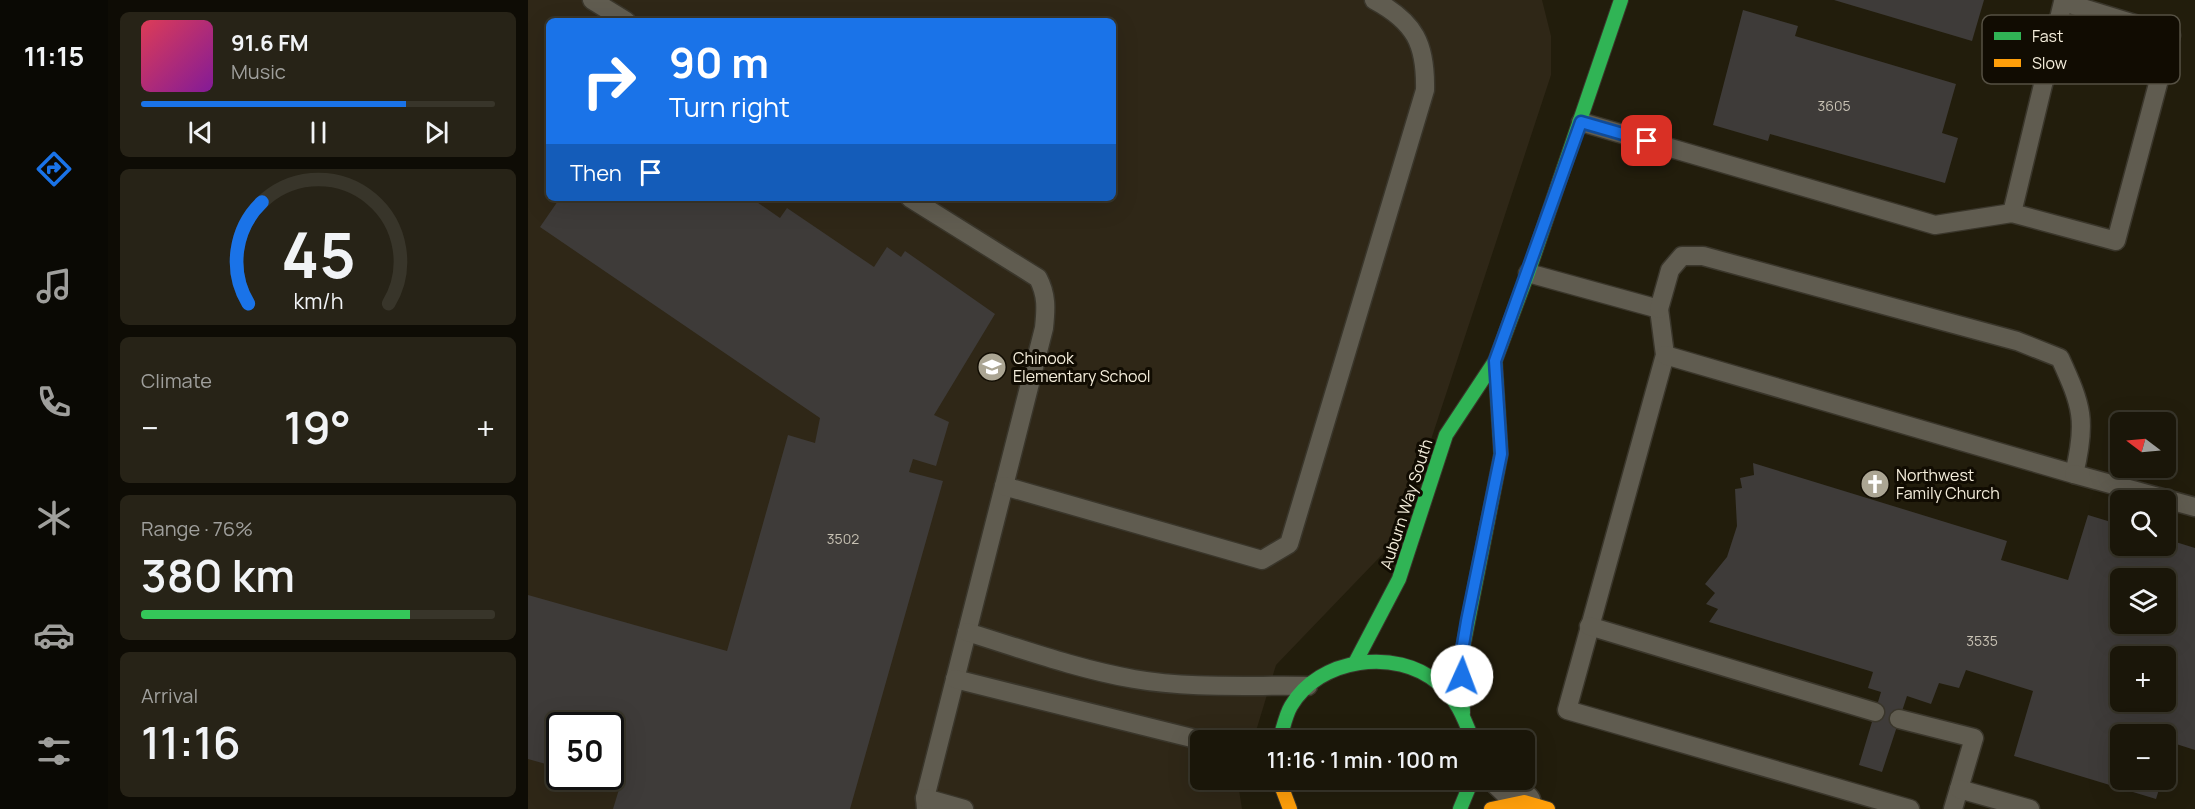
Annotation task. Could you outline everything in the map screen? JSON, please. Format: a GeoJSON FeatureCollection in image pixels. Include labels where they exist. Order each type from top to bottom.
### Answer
{"type":"FeatureCollection","features":[{"type":"Feature","properties":{"kind":"main road","name":"Auburn Way South"},"geometry":{"type":"LineString","coordinates":[[1356,661],[1399,579],[1446,435],[1495,361],[1528,273],[1622,0]]}},
{"type":"Feature","properties":{"kind":"main road","name":"Auburn Way South"},"geometry":{"type":"LineString","coordinates":[[1463,713],[1461,657],[1501,454],[1495,361]]}},
{"type":"Feature","properties":{"kind":"main road","name":"Auburn Way South"},"geometry":{"type":"LineString","coordinates":[[1280,730],[1292,707],[1308,686],[1330,670],[1356,661],[1388,660],[1418,669],[1444,688],[1463,713],[1469,730]]}},
{"type":"Feature","properties":{"kind":"main road"},"geometry":{"type":"LineString","coordinates":[[1281,790],[1290,809]]}},
{"type":"Feature","properties":{"kind":"main road"},"geometry":{"type":"LineString","coordinates":[[1460,809],[1468,790]]}},
{"type":"Feature","properties":{"kind":"main road"},"geometry":{"type":"LineString","coordinates":[[1491,809],[1524,797]]}},
{"type":"Feature","properties":{"kind":"lane"},"geometry":{"type":"LineString","coordinates":[[592,0],[621,18]]}},
{"type":"Feature","properties":{"kind":"lane"},"geometry":{"type":"LineString","coordinates":[[1004,486],[1262,560],[1289,544],[1425,90],[1425,62],[1418,41],[1396,12],[1374,0]]}},
{"type":"Feature","properties":{"kind":"lane"},"geometry":{"type":"LineString","coordinates":[[2060,15],[2063,2],[2106,15]]}},
{"type":"Feature","properties":{"kind":"lane"},"geometry":{"type":"LineString","coordinates":[[2012,213],[2043,84]]}},
{"type":"Feature","properties":{"kind":"lane"},"geometry":{"type":"LineString","coordinates":[[1581,122],[1935,225],[2012,213],[2116,241],[2158,84]]}},
{"type":"Feature","properties":{"kind":"lane"},"geometry":{"type":"LineString","coordinates":[[915,201],[1038,278],[1045,291],[1044,328],[926,804],[964,809]]}},
{"type":"Feature","properties":{"kind":"lane"},"geometry":{"type":"LineString","coordinates":[[1910,809],[1567,710],[1665,356],[1659,309],[1670,270],[1682,256],[1703,256],[2017,341],[2060,358],[2079,398],[2082,440],[2074,474]]}},
{"type":"Feature","properties":{"kind":"lane"},"geometry":{"type":"LineString","coordinates":[[1528,273],[1659,309]]}},
{"type":"Feature","properties":{"kind":"lane"},"geometry":{"type":"LineString","coordinates":[[1665,356],[2195,507]]}},
{"type":"Feature","properties":{"kind":"lane"},"geometry":{"type":"LineString","coordinates":[[1589,626],[1875,712]]}},
{"type":"Feature","properties":{"kind":"lane"},"geometry":{"type":"LineString","coordinates":[[967,632],[1077,666],[1136,679],[1204,685],[1308,686]]}},
{"type":"Feature","properties":{"kind":"lane"},"geometry":{"type":"LineString","coordinates":[[956,679],[1190,738]]}},
{"type":"Feature","properties":{"kind":"lane"},"geometry":{"type":"LineString","coordinates":[[1899,719],[1974,738],[1953,809]]}},
{"type":"Feature","properties":{"kind":"lane"},"geometry":{"type":"LineString","coordinates":[[1959,789],[2030,809]]}},
{"type":"Feature","properties":{"kind":"shaded area","name":"Chinook Elementary School"},"geometry":{"type":"Polygon","coordinates":[[[528,0],[1542,0],[1551,36],[1551,75],[1399,537],[1276,665],[1256,730],[1190,730],[1190,790],[1239,790],[1242,809],[528,809],[528,0]]]}},
{"type":"Feature","properties":{"kind":"building"},"geometry":{"type":"Polygon","coordinates":[[[1834,0],[1984,0],[1972,41],[1834,0]]]}},
{"type":"Feature","properties":{"kind":"building"},"geometry":{"type":"Polygon","coordinates":[[[1743,10],[1798,26],[1795,36],[1956,84],[1942,133],[1958,138],[1945,183],[1770,134],[1768,141],[1713,125],[1743,10]]]}},
{"type":"Feature","properties":{"kind":"building"},"geometry":{"type":"Polygon","coordinates":[[[558,201],[755,201],[780,218],[787,208],[874,267],[887,247],[901,257],[905,251],[995,314],[934,415],[949,422],[936,466],[913,459],[909,472],[943,481],[850,809],[613,809],[619,790],[624,790],[624,712],[546,712],[546,764],[528,759],[528,595],[727,651],[788,435],[815,443],[820,418],[540,227],[558,201]]]}},
{"type":"Feature","properties":{"kind":"building"},"geometry":{"type":"Polygon","coordinates":[[[1753,463],[2007,541],[2001,560],[2068,580],[2088,515],[2110,522],[2110,556],[2176,556],[2176,542],[2195,548],[2195,750],[2176,744],[2176,724],[2110,724],[2110,785],[2014,756],[2033,691],[1966,670],[1959,688],[1939,683],[1931,704],[1907,696],[1882,772],[1859,765],[1881,692],[1868,688],[1873,672],[1709,622],[1718,609],[1706,604],[1715,593],[1705,584],[1727,557],[1737,526],[1735,489],[1742,488],[1740,478],[1754,475],[1753,463]]]}},
{"type":"Feature","properties":{"kind":"building"},"geometry":{"type":"Polygon","coordinates":[[[2126,790],[2159,790],[2156,799],[2126,790]]]}},
{"type":"Feature","properties":{"kind":"traffic: fast"},"geometry":{"type":"LineString","coordinates":[[1356,661],[1399,579],[1446,435],[1495,361],[1528,273],[1621,0]]}},
{"type":"Feature","properties":{"kind":"traffic: fast"},"geometry":{"type":"LineString","coordinates":[[1463,713],[1461,657],[1501,454],[1495,361]]}},
{"type":"Feature","properties":{"kind":"traffic: fast"},"geometry":{"type":"LineString","coordinates":[[1282,730],[1291,706],[1304,690],[1320,677],[1339,668],[1359,663],[1380,662],[1401,665],[1421,672],[1438,683],[1455,702],[1468,730]]}},
{"type":"Feature","properties":{"kind":"traffic: fast"},"geometry":{"type":"LineString","coordinates":[[1460,809],[1468,790]]}},
{"type":"Feature","properties":{"kind":"traffic: slow"},"geometry":{"type":"LineString","coordinates":[[1283,790],[1290,809]]}},
{"type":"Feature","properties":{"kind":"traffic: slow"},"geometry":{"type":"LineString","coordinates":[[1491,809],[1524,802],[1548,809]]}},
{"type":"Feature","properties":{"kind":"place","name":"Chinook Elementary School"},"geometry":{"type":"Point","coordinates":[992,367]}},
{"type":"Feature","properties":{"kind":"place","name":"Northwest Family Church"},"geometry":{"type":"Point","coordinates":[1875,484]}},
{"type":"Feature","properties":{"kind":"route"},"geometry":{"type":"LineString","coordinates":[[1462,676],[1461,657],[1467,621],[1501,454],[1495,361],[1581,122],[1647,141]]}}]}
